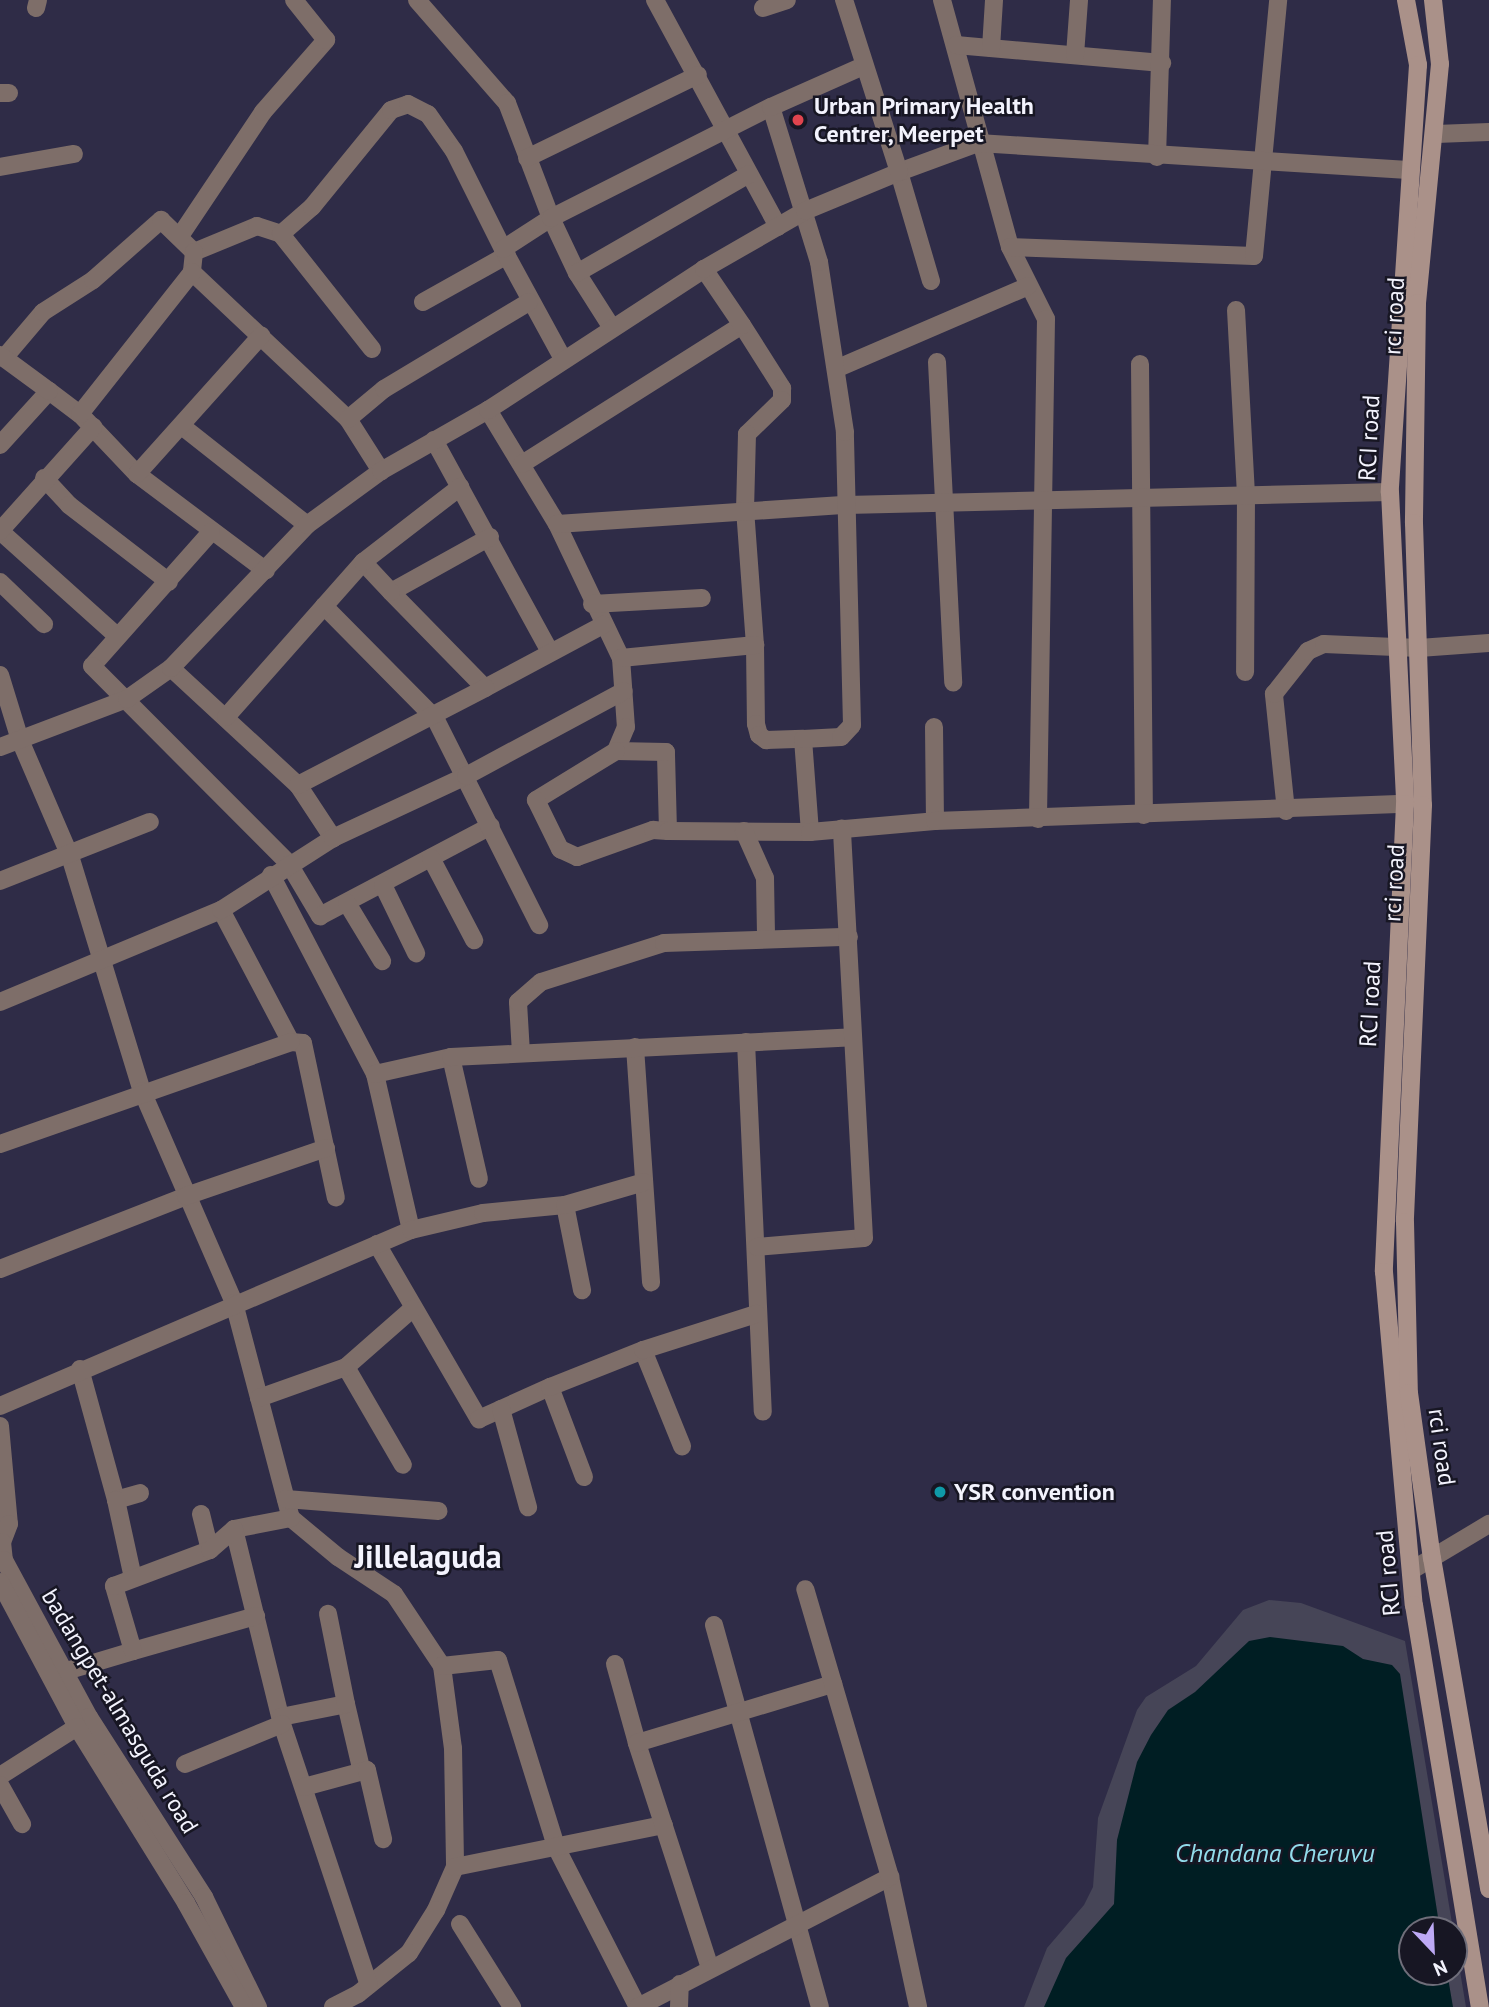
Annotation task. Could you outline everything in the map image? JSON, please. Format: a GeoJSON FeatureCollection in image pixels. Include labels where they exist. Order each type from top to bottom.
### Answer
{"type":"FeatureCollection","features":[{"type":"Feature","properties":{"kind":"main road","name":"RCI road"},"geometry":{"type":"LineString","coordinates":[[1406,0],[1418,65],[1408,170],[1390,492],[1405,804],[1384,1272],[1422,1656],[1480,2007]]}},
{"type":"Feature","properties":{"kind":"main road","name":"rci road"},"geometry":{"type":"LineString","coordinates":[[1433,0],[1440,64],[1436,134],[1417,303],[1413,523],[1423,806],[1405,1222],[1409,1393],[1432,1558],[1489,1889]]}},
{"type":"Feature","properties":{"kind":"street"},"geometry":{"type":"LineString","coordinates":[[180,236],[263,112],[326,40],[294,0]]}},
{"type":"Feature","properties":{"kind":"street"},"geometry":{"type":"LineString","coordinates":[[417,0],[507,103],[551,218],[577,273],[612,328]]}},
{"type":"Feature","properties":{"kind":"street"},"geometry":{"type":"LineString","coordinates":[[655,0],[778,227]]}},
{"type":"Feature","properties":{"kind":"street"},"geometry":{"type":"LineString","coordinates":[[763,8],[787,0]]}},
{"type":"Feature","properties":{"kind":"street"},"geometry":{"type":"LineString","coordinates":[[844,0],[899,172],[930,281]]}},
{"type":"Feature","properties":{"kind":"street"},"geometry":{"type":"LineString","coordinates":[[942,0],[956,45],[978,143],[1010,247],[1046,318],[1040,501],[1038,819]]}},
{"type":"Feature","properties":{"kind":"street"},"geometry":{"type":"LineString","coordinates":[[991,48],[994,0]]}},
{"type":"Feature","properties":{"kind":"street"},"geometry":{"type":"LineString","coordinates":[[1074,55],[1079,0]]}},
{"type":"Feature","properties":{"kind":"street"},"geometry":{"type":"LineString","coordinates":[[1157,157],[1162,0]]}},
{"type":"Feature","properties":{"kind":"street"},"geometry":{"type":"LineString","coordinates":[[1010,247],[1254,256],[1278,0]]}},
{"type":"Feature","properties":{"kind":"street"},"geometry":{"type":"LineString","coordinates":[[956,45],[1162,63]]}},
{"type":"Feature","properties":{"kind":"street"},"geometry":{"type":"LineString","coordinates":[[423,302],[505,252],[551,218],[771,107],[863,66]]}},
{"type":"Feature","properties":{"kind":"street"},"geometry":{"type":"LineString","coordinates":[[527,158],[698,75]]}},
{"type":"Feature","properties":{"kind":"street"},"geometry":{"type":"LineString","coordinates":[[281,234],[312,207],[391,110],[408,104],[425,110],[454,151],[529,302],[563,359]]}},
{"type":"Feature","properties":{"kind":"street"},"geometry":{"type":"LineString","coordinates":[[704,269],[782,388],[782,400],[747,435],[745,509],[759,735],[766,740],[841,737],[852,725],[846,505],[838,368],[805,211],[771,107]]}},
{"type":"Feature","properties":{"kind":"street"},"geometry":{"type":"LineString","coordinates":[[1436,134],[1489,132]]}},
{"type":"Feature","properties":{"kind":"street"},"geometry":{"type":"LineString","coordinates":[[0,747],[127,699],[171,668],[307,525],[381,471],[488,410],[704,269],[805,211],[899,172],[978,143],[1157,157],[1408,170]]}},
{"type":"Feature","properties":{"kind":"street"},"geometry":{"type":"LineString","coordinates":[[0,167],[74,154]]}},
{"type":"Feature","properties":{"kind":"street"},"geometry":{"type":"LineString","coordinates":[[577,273],[750,174]]}},
{"type":"Feature","properties":{"kind":"street"},"geometry":{"type":"LineString","coordinates":[[117,636],[0,531],[87,421],[192,272],[194,252],[162,220],[93,280],[43,312],[2,356],[87,421],[137,474],[266,571]]}},
{"type":"Feature","properties":{"kind":"street"},"geometry":{"type":"LineString","coordinates":[[194,252],[257,226],[281,234],[372,349]]}},
{"type":"Feature","properties":{"kind":"street"},"geometry":{"type":"LineString","coordinates":[[192,272],[348,419],[381,471]]}},
{"type":"Feature","properties":{"kind":"street"},"geometry":{"type":"LineString","coordinates":[[838,368],[1028,286]]}},
{"type":"Feature","properties":{"kind":"street"},"geometry":{"type":"LineString","coordinates":[[348,419],[384,389],[529,302]]}},
{"type":"Feature","properties":{"kind":"street"},"geometry":{"type":"LineString","coordinates":[[1236,310],[1246,495],[1245,673]]}},
{"type":"Feature","properties":{"kind":"street"},"geometry":{"type":"LineString","coordinates":[[522,464],[742,325]]}},
{"type":"Feature","properties":{"kind":"street"},"geometry":{"type":"LineString","coordinates":[[137,474],[183,427],[261,336]]}},
{"type":"Feature","properties":{"kind":"street"},"geometry":{"type":"LineString","coordinates":[[937,362],[953,683]]}},
{"type":"Feature","properties":{"kind":"street"},"geometry":{"type":"LineString","coordinates":[[1140,364],[1143,815]]}},
{"type":"Feature","properties":{"kind":"street"},"geometry":{"type":"LineString","coordinates":[[0,445],[49,391]]}},
{"type":"Feature","properties":{"kind":"street"},"geometry":{"type":"LineString","coordinates":[[488,410],[557,524],[592,604],[621,658],[626,727],[616,751]]}},
{"type":"Feature","properties":{"kind":"street"},"geometry":{"type":"LineString","coordinates":[[183,427],[307,525]]}},
{"type":"Feature","properties":{"kind":"street"},"geometry":{"type":"LineString","coordinates":[[434,440],[550,652]]}},
{"type":"Feature","properties":{"kind":"street"},"geometry":{"type":"LineString","coordinates":[[44,478],[69,505],[169,582]]}},
{"type":"Feature","properties":{"kind":"street"},"geometry":{"type":"LineString","coordinates":[[226,717],[363,562],[460,487]]}},
{"type":"Feature","properties":{"kind":"street"},"geometry":{"type":"LineString","coordinates":[[557,524],[745,509],[846,505],[1040,501],[1140,495],[1390,492]]}},
{"type":"Feature","properties":{"kind":"street"},"geometry":{"type":"LineString","coordinates":[[211,532],[92,666],[289,864],[320,916],[491,826]]}},
{"type":"Feature","properties":{"kind":"street"},"geometry":{"type":"LineString","coordinates":[[391,592],[489,537]]}},
{"type":"Feature","properties":{"kind":"street"},"geometry":{"type":"LineString","coordinates":[[363,562],[485,688]]}},
{"type":"Feature","properties":{"kind":"street"},"geometry":{"type":"LineString","coordinates":[[0,582],[44,624]]}},
{"type":"Feature","properties":{"kind":"street"},"geometry":{"type":"LineString","coordinates":[[592,604],[702,597]]}},
{"type":"Feature","properties":{"kind":"street"},"geometry":{"type":"LineString","coordinates":[[324,606],[435,718],[539,925]]}},
{"type":"Feature","properties":{"kind":"street"},"geometry":{"type":"LineString","coordinates":[[298,785],[435,718],[603,625]]}},
{"type":"Feature","properties":{"kind":"street"},"geometry":{"type":"LineString","coordinates":[[1286,811],[1274,716],[1275,694],[1287,673],[1308,651],[1324,644],[1419,648],[1489,643]]}},
{"type":"Feature","properties":{"kind":"street"},"geometry":{"type":"LineString","coordinates":[[621,658],[755,645]]}},
{"type":"Feature","properties":{"kind":"street"},"geometry":{"type":"LineString","coordinates":[[171,668],[298,785],[332,838]]}},
{"type":"Feature","properties":{"kind":"street"},"geometry":{"type":"LineString","coordinates":[[0,675],[20,740],[70,856],[142,1091],[234,1303],[291,1518],[338,1557],[394,1594],[442,1666],[453,1748],[455,1867],[436,1910],[409,1953],[369,1985],[333,2007]]}},
{"type":"Feature","properties":{"kind":"street"},"geometry":{"type":"LineString","coordinates":[[0,1002],[221,910],[271,875],[332,838],[466,776],[624,691]]}},
{"type":"Feature","properties":{"kind":"street"},"geometry":{"type":"LineString","coordinates":[[934,727],[934,821]]}},
{"type":"Feature","properties":{"kind":"street"},"geometry":{"type":"LineString","coordinates":[[803,739],[810,831]]}},
{"type":"Feature","properties":{"kind":"street"},"geometry":{"type":"LineString","coordinates":[[668,831],[666,752],[616,751],[536,800],[560,849],[578,857],[653,830],[668,831],[810,831],[934,821],[1286,811],[1405,804]]}},
{"type":"Feature","properties":{"kind":"street"},"geometry":{"type":"LineString","coordinates":[[0,881],[70,856],[150,822]]}},
{"type":"Feature","properties":{"kind":"street"},"geometry":{"type":"LineString","coordinates":[[757,1247],[864,1238],[842,829]]}},
{"type":"Feature","properties":{"kind":"street"},"geometry":{"type":"LineString","coordinates":[[744,831],[765,878],[766,938]]}},
{"type":"Feature","properties":{"kind":"street"},"geometry":{"type":"LineString","coordinates":[[431,858],[474,940]]}},
{"type":"Feature","properties":{"kind":"street"},"geometry":{"type":"LineString","coordinates":[[271,875],[375,1074],[411,1230]]}},
{"type":"Feature","properties":{"kind":"street"},"geometry":{"type":"LineString","coordinates":[[383,885],[416,953]]}},
{"type":"Feature","properties":{"kind":"street"},"geometry":{"type":"LineString","coordinates":[[347,903],[382,961]]}},
{"type":"Feature","properties":{"kind":"street"},"geometry":{"type":"LineString","coordinates":[[221,910],[290,1042]]}},
{"type":"Feature","properties":{"kind":"street"},"geometry":{"type":"LineString","coordinates":[[521,1053],[518,1002],[541,982],[664,943],[849,937]]}},
{"type":"Feature","properties":{"kind":"street"},"geometry":{"type":"LineString","coordinates":[[375,1074],[451,1057],[853,1037]]}},
{"type":"Feature","properties":{"kind":"street"},"geometry":{"type":"LineString","coordinates":[[0,1144],[142,1091],[290,1042],[303,1043],[337,1198]]}},
{"type":"Feature","properties":{"kind":"street"},"geometry":{"type":"LineString","coordinates":[[746,1042],[757,1247],[756,1314],[763,1412]]}},
{"type":"Feature","properties":{"kind":"street"},"geometry":{"type":"LineString","coordinates":[[635,1047],[651,1282]]}},
{"type":"Feature","properties":{"kind":"street"},"geometry":{"type":"LineString","coordinates":[[451,1057],[479,1179]]}},
{"type":"Feature","properties":{"kind":"street"},"geometry":{"type":"LineString","coordinates":[[0,1269],[186,1196],[326,1148]]}},
{"type":"Feature","properties":{"kind":"street"},"geometry":{"type":"LineString","coordinates":[[0,1406],[234,1303],[411,1230],[482,1213],[565,1205],[643,1182]]}},
{"type":"Feature","properties":{"kind":"street"},"geometry":{"type":"LineString","coordinates":[[565,1205],[582,1290]]}},
{"type":"Feature","properties":{"kind":"street"},"geometry":{"type":"LineString","coordinates":[[377,1244],[412,1309],[479,1419],[643,1350],[756,1314]]}},
{"type":"Feature","properties":{"kind":"street"},"geometry":{"type":"LineString","coordinates":[[259,1398],[346,1367],[412,1309]]}},
{"type":"Feature","properties":{"kind":"street"},"geometry":{"type":"LineString","coordinates":[[643,1350],[682,1446]]}},
{"type":"Feature","properties":{"kind":"street"},"geometry":{"type":"LineString","coordinates":[[346,1367],[403,1465]]}},
{"type":"Feature","properties":{"kind":"street"},"geometry":{"type":"LineString","coordinates":[[80,1369],[116,1500],[133,1578]]}},
{"type":"Feature","properties":{"kind":"street"},"geometry":{"type":"LineString","coordinates":[[550,1387],[584,1477]]}},
{"type":"Feature","properties":{"kind":"street"},"geometry":{"type":"LineString","coordinates":[[501,1409],[528,1507]]}},
{"type":"Feature","properties":{"kind":"street","name":"badangpet-almasguda road"},"geometry":{"type":"LineString","coordinates":[[0,1426],[9,1524],[1,1541],[4,1560],[63,1672],[204,1897],[258,2007]]}},
{"type":"Feature","properties":{"kind":"street"},"geometry":{"type":"LineString","coordinates":[[116,1500],[140,1493]]}},
{"type":"Feature","properties":{"kind":"street"},"geometry":{"type":"LineString","coordinates":[[286,1499],[439,1511]]}},
{"type":"Feature","properties":{"kind":"street"},"geometry":{"type":"LineString","coordinates":[[201,1514],[210,1550]]}},
{"type":"Feature","properties":{"kind":"street"},"geometry":{"type":"LineString","coordinates":[[133,1651],[114,1586],[210,1550],[233,1529],[291,1518]]}},
{"type":"Feature","properties":{"kind":"street"},"geometry":{"type":"LineString","coordinates":[[1412,1570],[1489,1524]]}},
{"type":"Feature","properties":{"kind":"street"},"geometry":{"type":"LineString","coordinates":[[233,1529],[282,1721],[369,1985]]}},
{"type":"Feature","properties":{"kind":"street","name":"badangpet-almasguda road"},"geometry":{"type":"LineString","coordinates":[[0,1582],[77,1727],[186,1903],[244,2007]]}},
{"type":"Feature","properties":{"kind":"street"},"geometry":{"type":"LineString","coordinates":[[805,1589],[890,1877],[918,2007]]}},
{"type":"Feature","properties":{"kind":"street"},"geometry":{"type":"LineString","coordinates":[[328,1614],[362,1772]]}},
{"type":"Feature","properties":{"kind":"street"},"geometry":{"type":"LineString","coordinates":[[63,1672],[256,1616]]}},
{"type":"Feature","properties":{"kind":"street"},"geometry":{"type":"LineString","coordinates":[[715,1625],[795,1925],[820,2007]]}},
{"type":"Feature","properties":{"kind":"street"},"geometry":{"type":"LineString","coordinates":[[442,1666],[498,1660],[557,1849],[638,2007],[890,1877]]}},
{"type":"Feature","properties":{"kind":"street"},"geometry":{"type":"LineString","coordinates":[[615,1664],[637,1743],[710,1968]]}},
{"type":"Feature","properties":{"kind":"street"},"geometry":{"type":"LineString","coordinates":[[637,1743],[833,1684]]}},
{"type":"Feature","properties":{"kind":"street"},"geometry":{"type":"LineString","coordinates":[[185,1764],[282,1721],[346,1704]]}},
{"type":"Feature","properties":{"kind":"street"},"geometry":{"type":"LineString","coordinates":[[0,1776],[77,1727]]}},
{"type":"Feature","properties":{"kind":"street"},"geometry":{"type":"LineString","coordinates":[[303,1787],[367,1770],[383,1839]]}},
{"type":"Feature","properties":{"kind":"street"},"geometry":{"type":"LineString","coordinates":[[0,1785],[22,1824]]}},
{"type":"Feature","properties":{"kind":"street"},"geometry":{"type":"LineString","coordinates":[[455,1867],[557,1849],[664,1825]]}},
{"type":"Feature","properties":{"kind":"street"},"geometry":{"type":"LineString","coordinates":[[460,1924],[512,2007]]}},
{"type":"Feature","properties":{"kind":"street"},"geometry":{"type":"LineString","coordinates":[[679,2007],[680,1984]]}},
{"type":"Feature","properties":{"kind":"shaded area","name":"Chandana Cheruvu"},"geometry":{"type":"Polygon","coordinates":[[[1269,1600],[1301,1603],[1405,1641],[1451,1916],[1398,1916],[1398,1986],[1462,1986],[1466,2007],[1024,2007],[1047,1948],[1084,1905],[1093,1887],[1098,1818],[1137,1710],[1146,1697],[1196,1666],[1243,1610],[1269,1600]]]}},
{"type":"Feature","properties":{"kind":"water","name":"Chandana Cheruvu"},"geometry":{"type":"Polygon","coordinates":[[[1270,1637],[1343,1646],[1363,1659],[1392,1665],[1400,1674],[1438,1916],[1398,1916],[1398,1986],[1449,1986],[1453,2007],[1044,2007],[1066,1958],[1114,1904],[1117,1840],[1137,1762],[1151,1735],[1168,1710],[1195,1692],[1249,1641],[1270,1637]]]}},
{"type":"Feature","properties":{"kind":"place","name":"Urban Primary Health Centrer, Meerpet"},"geometry":{"type":"Point","coordinates":[798,120]}},
{"type":"Feature","properties":{"kind":"place","name":"YSR convention"},"geometry":{"type":"Point","coordinates":[940,1492]}},
{"type":"Feature","properties":{"kind":"district","name":"Jillelaguda"},"geometry":{"type":"Point","coordinates":[428,1556]}}]}
